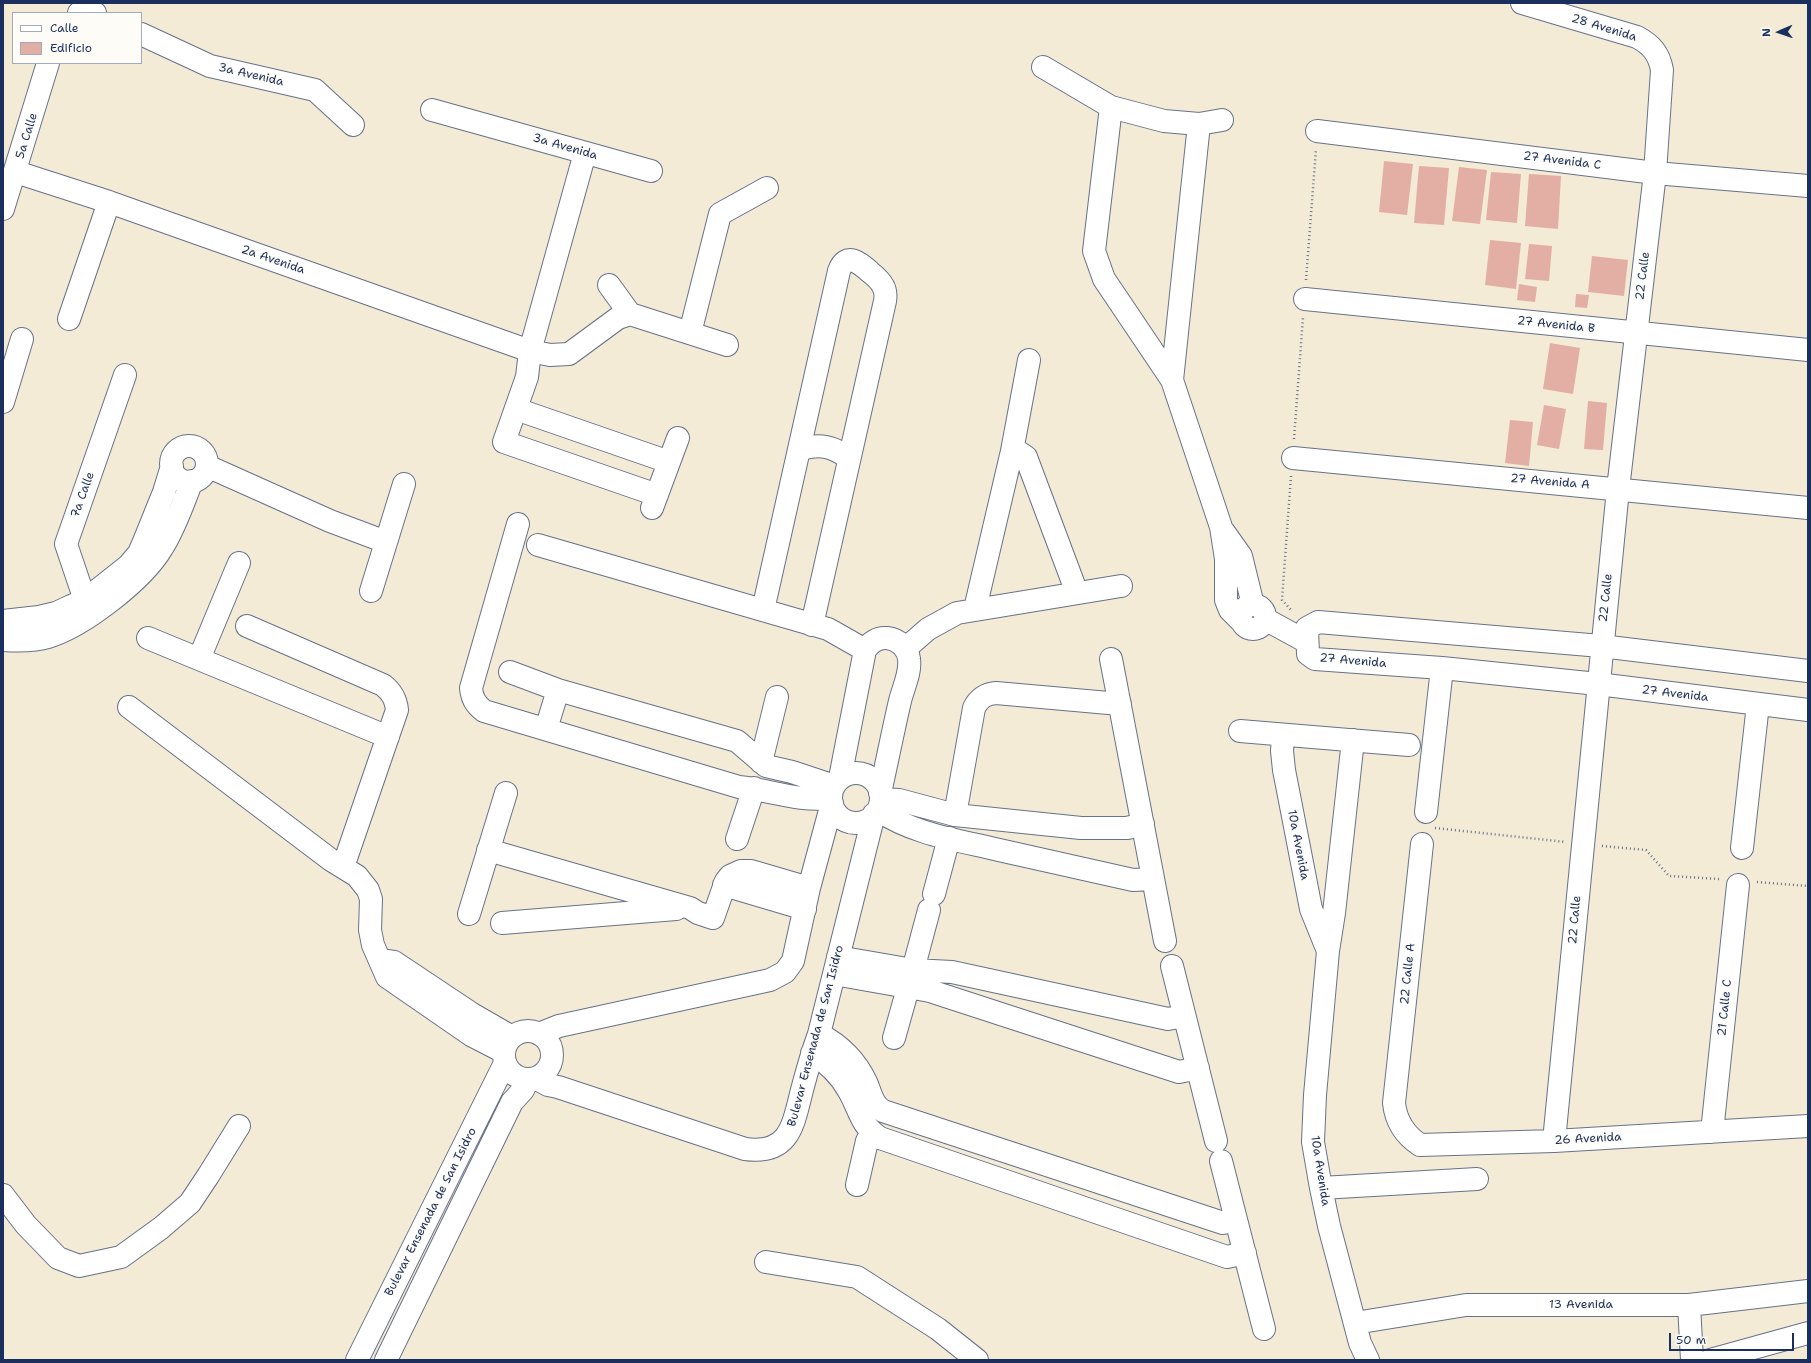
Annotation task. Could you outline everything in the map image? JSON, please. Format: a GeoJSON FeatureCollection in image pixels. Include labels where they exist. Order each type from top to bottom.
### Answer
{"type":"FeatureCollection","features":[{"type":"Feature","properties":{"kind":"street","name":"28 Avenida"},"geometry":{"type":"LineString","coordinates":[[1522,3],[1637,37],[1653,48],[1658,56]]}},
{"type":"Feature","properties":{"kind":"street","name":"3a Avenida"},"geometry":{"type":"LineString","coordinates":[[142,34],[210,66],[315,90],[354,125]]}},
{"type":"Feature","properties":{"kind":"street","name":"22 Calle"},"geometry":{"type":"LineString","coordinates":[[1554,1141],[1601,646],[1655,172],[1662,78],[1662,70],[1658,56]]}},
{"type":"Feature","properties":{"kind":"street","name":"5a Calle"},"geometry":{"type":"LineString","coordinates":[[3,209],[16,172],[48,64]]}},
{"type":"Feature","properties":{"kind":"street"},"geometry":{"type":"LineString","coordinates":[[1043,67],[1111,107],[1164,121],[1199,124],[1222,120]]}},
{"type":"Feature","properties":{"kind":"street"},"geometry":{"type":"LineString","coordinates":[[1111,107],[1094,251],[1104,279],[1172,380],[1221,527],[1241,556],[1253,615],[1307,635],[1318,622],[1601,646],[1808,672]]}},
{"type":"Feature","properties":{"kind":"street","name":"3a Avenida"},"geometry":{"type":"LineString","coordinates":[[432,110],[651,172]]}},
{"type":"Feature","properties":{"kind":"street"},"geometry":{"type":"LineString","coordinates":[[1172,380],[1199,124]]}},
{"type":"Feature","properties":{"kind":"street","name":"27 Avenida C"},"geometry":{"type":"LineString","coordinates":[[1318,132],[1655,172],[1808,186]]}},
{"type":"Feature","properties":{"kind":"street"},"geometry":{"type":"LineString","coordinates":[[585,153],[530,351],[527,377],[504,442],[654,501],[678,438]]}},
{"type":"Feature","properties":{"kind":"street","name":"2a Avenida"},"geometry":{"type":"LineString","coordinates":[[16,172],[109,202],[530,351],[550,355],[569,354],[618,318],[630,314]]}},
{"type":"Feature","properties":{"kind":"street"},"geometry":{"type":"LineString","coordinates":[[690,333],[720,214],[768,188]]}},
{"type":"Feature","properties":{"kind":"street"},"geometry":{"type":"LineString","coordinates":[[69,319],[109,202]]}},
{"type":"Feature","properties":{"kind":"street"},"geometry":{"type":"LineString","coordinates":[[763,610],[839,271],[844,263],[848,261],[856,261],[880,281],[886,296],[812,625]]}},
{"type":"Feature","properties":{"kind":"street"},"geometry":{"type":"LineString","coordinates":[[609,285],[630,314],[727,345]]}},
{"type":"Feature","properties":{"kind":"street","name":"27 Avenida B"},"geometry":{"type":"LineString","coordinates":[[1305,299],[1808,350]]}},
{"type":"Feature","properties":{"kind":"street"},"geometry":{"type":"LineString","coordinates":[[3,402],[22,339]]}},
{"type":"Feature","properties":{"kind":"street"},"geometry":{"type":"LineString","coordinates":[[975,609],[1012,451],[1029,360]]}},
{"type":"Feature","properties":{"kind":"street","name":"7a Calle"},"geometry":{"type":"LineString","coordinates":[[88,607],[66,544],[125,375]]}},
{"type":"Feature","properties":{"kind":"street"},"geometry":{"type":"LineString","coordinates":[[516,409],[668,462]]}},
{"type":"Feature","properties":{"kind":"street"},"geometry":{"type":"LineString","coordinates":[[3,621],[23,620],[88,607],[119,595],[142,575],[153,562],[170,533],[199,474],[207,462],[204,453],[196,447],[187,446],[175,453],[164,492],[139,553],[88,607],[78,623],[48,637],[3,640]]}},
{"type":"Feature","properties":{"kind":"street"},"geometry":{"type":"LineString","coordinates":[[799,450],[808,447],[826,446],[842,453],[849,459]]}},
{"type":"Feature","properties":{"kind":"street"},"geometry":{"type":"LineString","coordinates":[[1012,451],[1020,453],[1026,457],[1077,593]]}},
{"type":"Feature","properties":{"kind":"street","name":"27 Avenida A"},"geometry":{"type":"LineString","coordinates":[[1293,458],[1808,508]]}},
{"type":"Feature","properties":{"kind":"street"},"geometry":{"type":"LineString","coordinates":[[172,466],[179,478],[199,474],[386,542]]}},
{"type":"Feature","properties":{"kind":"street"},"geometry":{"type":"LineString","coordinates":[[371,591],[404,484]]}},
{"type":"Feature","properties":{"kind":"street"},"geometry":{"type":"LineString","coordinates":[[518,524],[471,688],[471,695],[474,702],[484,711],[739,787],[754,788],[792,798],[814,800],[834,791],[850,773],[856,772],[867,775],[876,782],[878,804],[891,819],[918,830],[1133,880],[1153,879]]}},
{"type":"Feature","properties":{"kind":"street"},"geometry":{"type":"LineString","coordinates":[[538,545],[828,629],[864,650]]}},
{"type":"Feature","properties":{"kind":"street"},"geometry":{"type":"LineString","coordinates":[[199,659],[239,563]]}},
{"type":"Feature","properties":{"kind":"street"},"geometry":{"type":"LineString","coordinates":[[539,1034],[559,1026],[778,977],[785,972],[793,961],[834,791],[864,650],[871,642],[885,638],[900,643],[907,658],[928,629],[957,613],[1122,586]]}},
{"type":"Feature","properties":{"kind":"street"},"geometry":{"type":"LineString","coordinates":[[247,626],[383,685],[389,690],[396,701],[397,710],[343,868]]}},
{"type":"Feature","properties":{"kind":"street","name":"27 Avenida"},"geometry":{"type":"LineString","coordinates":[[1307,635],[1308,654],[1315,659],[1442,668],[1598,684],[1808,710]]}},
{"type":"Feature","properties":{"kind":"street"},"geometry":{"type":"LineString","coordinates":[[148,638],[388,737]]}},
{"type":"Feature","properties":{"kind":"street","name":"Bulevar Ensenada de San Isidro"},"geometry":{"type":"LineString","coordinates":[[386,1360],[512,1102],[532,1079],[548,1086],[558,1087],[745,1149],[763,1150],[774,1147],[780,1143],[793,1127],[878,804],[900,700],[907,658]]}},
{"type":"Feature","properties":{"kind":"street"},"geometry":{"type":"LineString","coordinates":[[1111,659],[1165,941]]}},
{"type":"Feature","properties":{"kind":"street","name":"22 Calle A"},"geometry":{"type":"LineString","coordinates":[[1394,1103],[1427,828],[1442,668]]}},
{"type":"Feature","properties":{"kind":"street"},"geometry":{"type":"LineString","coordinates":[[510,672],[558,690],[737,741],[766,766],[792,772],[834,791]]}},
{"type":"Feature","properties":{"kind":"street"},"geometry":{"type":"LineString","coordinates":[[546,729],[558,690]]}},
{"type":"Feature","properties":{"kind":"street"},"geometry":{"type":"LineString","coordinates":[[955,815],[974,708],[981,698],[988,694],[996,693],[1120,704]]}},
{"type":"Feature","properties":{"kind":"street"},"geometry":{"type":"LineString","coordinates":[[761,762],[777,697]]}},
{"type":"Feature","properties":{"kind":"street"},"geometry":{"type":"LineString","coordinates":[[1742,848],[1758,704]]}},
{"type":"Feature","properties":{"kind":"street"},"geometry":{"type":"LineString","coordinates":[[129,707],[343,868],[357,876],[368,890],[371,899],[371,938],[375,952],[380,960],[394,962],[472,1014],[507,1051],[511,1074],[522,1079],[532,1079],[546,1072],[552,1060],[551,1048],[548,1042],[539,1034],[528,1031],[522,1032],[507,1051]]}},
{"type":"Feature","properties":{"kind":"street"},"geometry":{"type":"LineString","coordinates":[[1240,731],[1284,736],[1409,745]]}},
{"type":"Feature","properties":{"kind":"street","name":"10a Avenida"},"geometry":{"type":"LineString","coordinates":[[1284,736],[1282,751],[1284,770],[1311,909],[1328,952]]}},
{"type":"Feature","properties":{"kind":"street","name":"10a Avenida"},"geometry":{"type":"LineString","coordinates":[[1353,740],[1334,913],[1328,952],[1315,1095],[1313,1142],[1321,1188],[1355,1324],[1360,1343],[1368,1360]]}},
{"type":"Feature","properties":{"kind":"street"},"geometry":{"type":"LineString","coordinates":[[737,839],[754,788]]}},
{"type":"Feature","properties":{"kind":"street"},"geometry":{"type":"LineString","coordinates":[[834,791],[837,814],[847,821],[865,821],[878,804],[899,800],[955,815],[1082,828],[1127,828],[1143,824]]}},
{"type":"Feature","properties":{"kind":"street"},"geometry":{"type":"LineString","coordinates":[[469,914],[506,793]]}},
{"type":"Feature","properties":{"kind":"street"},"geometry":{"type":"LineString","coordinates":[[894,1038],[949,838]]}},
{"type":"Feature","properties":{"kind":"street"},"geometry":{"type":"LineString","coordinates":[[488,850],[690,908],[698,913],[713,918],[724,885],[730,876],[746,870],[807,899]]}},
{"type":"Feature","properties":{"kind":"street","name":"21 Calle C"},"geometry":{"type":"LineString","coordinates":[[1712,1132],[1738,882]]}},
{"type":"Feature","properties":{"kind":"street"},"geometry":{"type":"LineString","coordinates":[[502,923],[690,908]]}},
{"type":"Feature","properties":{"kind":"street"},"geometry":{"type":"LineString","coordinates":[[836,966],[911,979],[952,972],[1168,1019],[1184,1016]]}},
{"type":"Feature","properties":{"kind":"street"},"geometry":{"type":"LineString","coordinates":[[1172,966],[1264,1329]]}},
{"type":"Feature","properties":{"kind":"street"},"geometry":{"type":"LineString","coordinates":[[911,979],[930,991],[1179,1072],[1198,1068]]}},
{"type":"Feature","properties":{"kind":"street"},"geometry":{"type":"LineString","coordinates":[[816,1044],[825,1061],[840,1077],[850,1092],[861,1118],[872,1133],[887,1140],[1227,1257],[1245,1253]]}},
{"type":"Feature","properties":{"kind":"street"},"geometry":{"type":"LineString","coordinates":[[816,1044],[837,1045],[852,1061],[866,1082],[873,1101],[883,1111],[1223,1223],[1236,1221]]}},
{"type":"Feature","properties":{"kind":"street","name":"Bulevar Ensenada de San Isidro"},"geometry":{"type":"LineString","coordinates":[[357,1360],[507,1051]]}},
{"type":"Feature","properties":{"kind":"street","name":"26 Avenida"},"geometry":{"type":"LineString","coordinates":[[1394,1103],[1400,1125],[1406,1133],[1420,1145],[1554,1141],[1808,1126]]}},
{"type":"Feature","properties":{"kind":"street"},"geometry":{"type":"LineString","coordinates":[[3,1196],[26,1225],[58,1258],[79,1266],[121,1257],[161,1228],[190,1203],[239,1126]]}},
{"type":"Feature","properties":{"kind":"street"},"geometry":{"type":"LineString","coordinates":[[857,1185],[867,1141],[872,1133]]}},
{"type":"Feature","properties":{"kind":"street"},"geometry":{"type":"LineString","coordinates":[[1321,1188],[1477,1179]]}},
{"type":"Feature","properties":{"kind":"street"},"geometry":{"type":"LineString","coordinates":[[766,1262],[857,1278],[938,1329],[976,1360]]}},
{"type":"Feature","properties":{"kind":"street","name":"13 Avenida"},"geometry":{"type":"LineString","coordinates":[[1355,1324],[1466,1305],[1689,1305],[1808,1291]]}},
{"type":"Feature","properties":{"kind":"street"},"geometry":{"type":"LineString","coordinates":[[1689,1305],[1692,1360]]}},
{"type":"Feature","properties":{"kind":"street"},"geometry":{"type":"LineString","coordinates":[[1710,1360],[1808,1333]]}},
{"type":"Feature","properties":{"kind":"path"},"geometry":{"type":"LineString","coordinates":[[1307,635],[1282,600],[1318,132]]}},
{"type":"Feature","properties":{"kind":"path"},"geometry":{"type":"LineString","coordinates":[[1427,828],[1646,850],[1669,876],[1808,886]]}},
{"type":"Feature","properties":{"kind":"building"},"geometry":{"type":"Polygon","coordinates":[[[1384,161],[1413,164],[1407,215],[1379,212],[1384,161]]]}},
{"type":"Feature","properties":{"kind":"building"},"geometry":{"type":"Polygon","coordinates":[[[1419,166],[1449,168],[1444,225],[1414,223],[1419,166]]]}},
{"type":"Feature","properties":{"kind":"building"},"geometry":{"type":"Polygon","coordinates":[[[1459,167],[1487,170],[1480,224],[1452,221],[1459,167]]]}},
{"type":"Feature","properties":{"kind":"building"},"geometry":{"type":"Polygon","coordinates":[[[1491,172],[1521,174],[1517,223],[1486,220],[1491,172]]]}},
{"type":"Feature","properties":{"kind":"building"},"geometry":{"type":"Polygon","coordinates":[[[1529,174],[1561,176],[1558,229],[1525,226],[1529,174]]]}},
{"type":"Feature","properties":{"kind":"building"},"geometry":{"type":"Polygon","coordinates":[[[1490,240],[1521,243],[1516,289],[1485,285],[1490,240]]]}},
{"type":"Feature","properties":{"kind":"building"},"geometry":{"type":"Polygon","coordinates":[[[1529,244],[1552,246],[1549,281],[1525,279],[1529,244]]]}},
{"type":"Feature","properties":{"kind":"building"},"geometry":{"type":"Polygon","coordinates":[[[1592,256],[1628,260],[1624,296],[1588,292],[1592,256]]]}},
{"type":"Feature","properties":{"kind":"building"},"geometry":{"type":"Polygon","coordinates":[[[1519,284],[1537,287],[1535,302],[1517,300],[1519,284]]]}},
{"type":"Feature","properties":{"kind":"building"},"geometry":{"type":"Polygon","coordinates":[[[1576,294],[1589,295],[1587,308],[1575,307],[1576,294]]]}},
{"type":"Feature","properties":{"kind":"building"},"geometry":{"type":"Polygon","coordinates":[[[1550,343],[1580,348],[1573,394],[1543,389],[1550,343]]]}},
{"type":"Feature","properties":{"kind":"building"},"geometry":{"type":"Polygon","coordinates":[[[1588,401],[1607,403],[1603,450],[1584,449],[1588,401]]]}},
{"type":"Feature","properties":{"kind":"building"},"geometry":{"type":"Polygon","coordinates":[[[1544,405],[1566,409],[1559,449],[1537,445],[1544,405]]]}},
{"type":"Feature","properties":{"kind":"building"},"geometry":{"type":"Polygon","coordinates":[[[1510,420],[1533,422],[1529,466],[1505,463],[1510,420]]]}}]}
